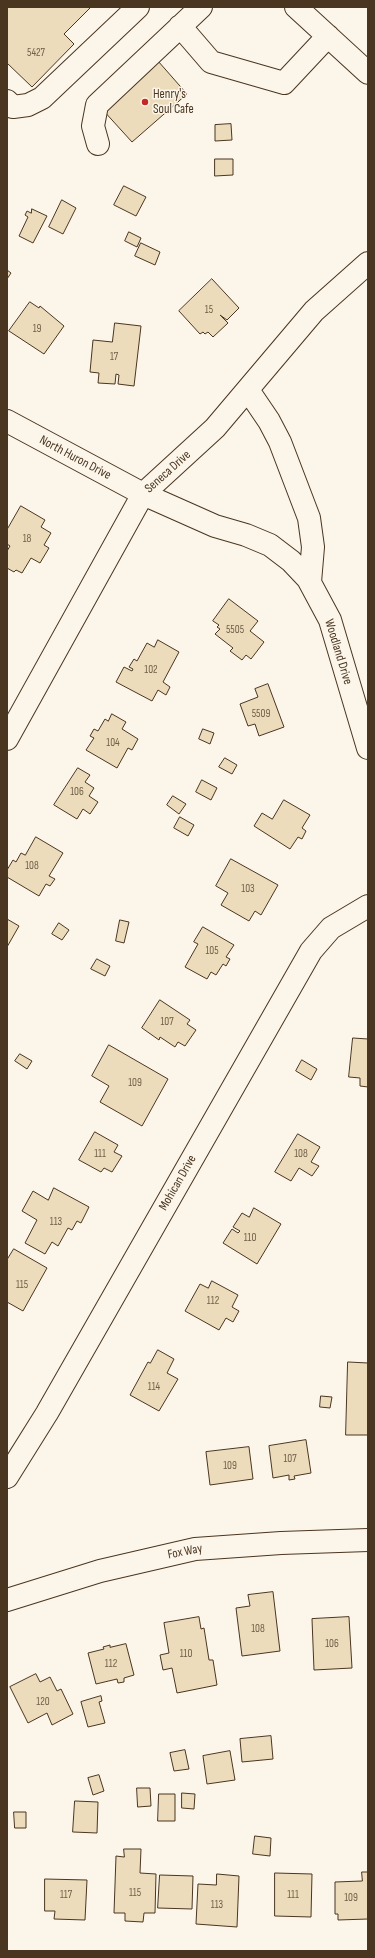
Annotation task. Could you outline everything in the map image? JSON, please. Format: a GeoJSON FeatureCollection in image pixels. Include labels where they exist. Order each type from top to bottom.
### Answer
{"type":"FeatureCollection","features":[{"type":"Feature","properties":{"kind":"street"},"geometry":{"type":"LineString","coordinates":[[7,101],[13,106],[28,105],[42,98],[138,7]]}},
{"type":"Feature","properties":{"kind":"street"},"geometry":{"type":"LineString","coordinates":[[296,7],[368,73]]}},
{"type":"Feature","properties":{"kind":"street"},"geometry":{"type":"LineString","coordinates":[[98,144],[93,126],[97,105],[190,13],[211,62],[284,83],[328,36]]}},
{"type":"Feature","properties":{"kind":"street","name":"Seneca Drive"},"geometry":{"type":"LineString","coordinates":[[7,739],[143,494],[215,428],[314,311],[368,263]]}},
{"type":"Feature","properties":{"kind":"street"},"geometry":{"type":"LineString","coordinates":[[248,390],[269,421],[280,442],[309,518],[313,547],[310,582]]}},
{"type":"Feature","properties":{"kind":"street","name":"North Huron Drive"},"geometry":{"type":"LineString","coordinates":[[7,421],[143,494]]}},
{"type":"Feature","properties":{"kind":"street","name":"Woodland Drive"},"geometry":{"type":"LineString","coordinates":[[143,494],[214,526],[246,535],[270,546],[291,561],[310,582],[330,620],[352,700],[368,748]]}},
{"type":"Feature","properties":{"kind":"street","name":"Mohican Drive"},"geometry":{"type":"LineString","coordinates":[[7,1477],[47,1413],[311,951],[331,928],[368,906]]}},
{"type":"Feature","properties":{"kind":"street","name":"Fox Way"},"geometry":{"type":"LineString","coordinates":[[7,1600],[100,1571],[195,1549],[281,1542],[368,1540]]}},
{"type":"Feature","properties":{"kind":"building"},"geometry":{"type":"Polygon","coordinates":[[[9,7],[91,7],[64,34],[74,44],[32,87],[7,63],[7,9],[9,7]]]}},
{"type":"Feature","properties":{"kind":"building","name":"Henry's Soul Cafe"},"geometry":{"type":"Polygon","coordinates":[[[158,61],[187,94],[132,142],[102,109],[158,61]]]}},
{"type":"Feature","properties":{"kind":"building"},"geometry":{"type":"Polygon","coordinates":[[[231,124],[232,140],[215,141],[215,125],[231,124]]]}},
{"type":"Feature","properties":{"kind":"building"},"geometry":{"type":"Polygon","coordinates":[[[215,159],[233,159],[233,175],[215,176],[215,159]]]}},
{"type":"Feature","properties":{"kind":"building"},"geometry":{"type":"Polygon","coordinates":[[[124,186],[146,197],[136,216],[114,205],[124,186]]]}},
{"type":"Feature","properties":{"kind":"building"},"geometry":{"type":"Polygon","coordinates":[[[62,200],[76,208],[63,234],[49,227],[62,200]]]}},
{"type":"Feature","properties":{"kind":"building"},"geometry":{"type":"Polygon","coordinates":[[[32,209],[47,216],[33,243],[19,236],[28,217],[25,215],[27,211],[31,213],[32,209]]]}},
{"type":"Feature","properties":{"kind":"building"},"geometry":{"type":"Polygon","coordinates":[[[129,232],[141,238],[137,247],[125,241],[129,232]]]}},
{"type":"Feature","properties":{"kind":"building"},"geometry":{"type":"Polygon","coordinates":[[[141,243],[160,252],[155,265],[135,256],[141,243]]]}},
{"type":"Feature","properties":{"kind":"building"},"geometry":{"type":"Polygon","coordinates":[[[7,270],[11,273],[7,279],[7,270]]]}},
{"type":"Feature","properties":{"kind":"building"},"geometry":{"type":"Polygon","coordinates":[[[212,279],[239,308],[227,320],[220,315],[228,323],[213,337],[208,332],[205,334],[203,332],[200,334],[179,311],[212,279]]]}},
{"type":"Feature","properties":{"kind":"building"},"geometry":{"type":"Polygon","coordinates":[[[30,302],[39,308],[40,306],[64,326],[44,354],[9,331],[30,302]]]}},
{"type":"Feature","properties":{"kind":"building"},"geometry":{"type":"Polygon","coordinates":[[[115,323],[141,326],[134,386],[118,384],[119,375],[116,374],[115,384],[98,383],[99,373],[90,372],[93,340],[112,342],[115,323]]]}},
{"type":"Feature","properties":{"kind":"building"},"geometry":{"type":"Polygon","coordinates":[[[21,506],[45,520],[41,527],[51,533],[44,545],[49,548],[40,563],[31,558],[22,573],[16,570],[14,572],[7,568],[7,551],[10,546],[7,544],[7,530],[21,506]]]}},
{"type":"Feature","properties":{"kind":"building"},"geometry":{"type":"Polygon","coordinates":[[[229,599],[258,621],[250,631],[264,642],[251,659],[246,655],[242,660],[230,651],[233,648],[215,634],[220,629],[217,627],[219,625],[213,621],[229,599]]]}},
{"type":"Feature","properties":{"kind":"building"},"geometry":{"type":"Polygon","coordinates":[[[158,640],[179,652],[163,682],[170,687],[166,695],[158,690],[152,701],[116,682],[124,667],[132,671],[133,669],[129,667],[134,659],[137,661],[147,643],[154,647],[158,640]]]}},
{"type":"Feature","properties":{"kind":"building"},"geometry":{"type":"Polygon","coordinates":[[[268,684],[284,727],[259,736],[255,724],[248,726],[240,704],[258,697],[255,689],[268,684]]]}},
{"type":"Feature","properties":{"kind":"building"},"geometry":{"type":"Polygon","coordinates":[[[112,714],[126,722],[122,729],[138,739],[132,750],[128,748],[117,768],[86,750],[94,738],[90,736],[94,729],[98,731],[105,719],[108,721],[112,714]]]}},
{"type":"Feature","properties":{"kind":"building"},"geometry":{"type":"Polygon","coordinates":[[[203,729],[214,733],[210,744],[199,739],[203,729]]]}},
{"type":"Feature","properties":{"kind":"building"},"geometry":{"type":"Polygon","coordinates":[[[225,758],[237,765],[232,774],[219,767],[225,758]]]}},
{"type":"Feature","properties":{"kind":"building"},"geometry":{"type":"Polygon","coordinates":[[[78,768],[90,775],[85,782],[94,788],[89,796],[98,802],[90,814],[83,809],[77,819],[54,805],[78,768]]]}},
{"type":"Feature","properties":{"kind":"building"},"geometry":{"type":"Polygon","coordinates":[[[202,780],[217,788],[211,800],[196,792],[202,780]]]}},
{"type":"Feature","properties":{"kind":"building"},"geometry":{"type":"Polygon","coordinates":[[[173,796],[186,804],[179,814],[167,805],[173,796]]]}},
{"type":"Feature","properties":{"kind":"building"},"geometry":{"type":"Polygon","coordinates":[[[284,800],[310,815],[302,828],[306,831],[302,839],[298,837],[290,849],[254,826],[262,813],[272,819],[284,800]]]}},
{"type":"Feature","properties":{"kind":"building"},"geometry":{"type":"Polygon","coordinates":[[[180,817],[194,825],[188,836],[174,828],[180,817]]]}},
{"type":"Feature","properties":{"kind":"building"},"geometry":{"type":"Polygon","coordinates":[[[36,837],[63,853],[49,876],[55,879],[50,886],[46,884],[39,896],[7,877],[7,870],[13,860],[16,862],[21,853],[25,855],[36,837]]]}},
{"type":"Feature","properties":{"kind":"building"},"geometry":{"type":"Polygon","coordinates":[[[231,859],[278,885],[261,915],[255,911],[249,921],[221,905],[228,893],[216,886],[231,859]]]}},
{"type":"Feature","properties":{"kind":"building"},"geometry":{"type":"Polygon","coordinates":[[[7,919],[19,926],[7,947],[7,919]]]}},
{"type":"Feature","properties":{"kind":"building"},"geometry":{"type":"Polygon","coordinates":[[[120,920],[129,922],[124,943],[116,941],[120,920]]]}},
{"type":"Feature","properties":{"kind":"building"},"geometry":{"type":"Polygon","coordinates":[[[59,923],[69,930],[62,940],[52,934],[59,923]]]}},
{"type":"Feature","properties":{"kind":"building"},"geometry":{"type":"Polygon","coordinates":[[[203,927],[234,945],[226,957],[230,959],[226,966],[223,964],[216,975],[211,972],[207,979],[185,967],[198,944],[194,942],[203,927]]]}},
{"type":"Feature","properties":{"kind":"building"},"geometry":{"type":"Polygon","coordinates":[[[97,959],[110,966],[105,976],[91,969],[97,959]]]}},
{"type":"Feature","properties":{"kind":"building"},"geometry":{"type":"Polygon","coordinates":[[[160,1000],[190,1020],[187,1024],[196,1030],[185,1046],[178,1042],[175,1047],[160,1037],[159,1040],[142,1028],[160,1000]]]}},
{"type":"Feature","properties":{"kind":"building"},"geometry":{"type":"Polygon","coordinates":[[[353,1038],[368,1039],[368,1087],[360,1086],[360,1078],[349,1077],[353,1038]]]}},
{"type":"Feature","properties":{"kind":"building"},"geometry":{"type":"Polygon","coordinates":[[[109,1045],[168,1079],[142,1126],[100,1102],[109,1086],[92,1076],[109,1045]]]}},
{"type":"Feature","properties":{"kind":"building"},"geometry":{"type":"Polygon","coordinates":[[[20,1054],[32,1061],[27,1069],[15,1061],[20,1054]]]}},
{"type":"Feature","properties":{"kind":"building"},"geometry":{"type":"Polygon","coordinates":[[[302,1060],[317,1069],[311,1080],[296,1071],[302,1060]]]}},
{"type":"Feature","properties":{"kind":"building"},"geometry":{"type":"Polygon","coordinates":[[[95,1132],[118,1145],[114,1152],[122,1156],[112,1172],[104,1168],[101,1172],[79,1160],[95,1132]]]}},
{"type":"Feature","properties":{"kind":"building"},"geometry":{"type":"Polygon","coordinates":[[[298,1134],[320,1147],[311,1162],[319,1166],[312,1176],[299,1168],[291,1181],[275,1172],[298,1134]]]}},
{"type":"Feature","properties":{"kind":"building"},"geometry":{"type":"Polygon","coordinates":[[[54,1188],[89,1207],[81,1223],[77,1221],[72,1230],[68,1228],[58,1246],[52,1242],[45,1254],[25,1243],[37,1220],[22,1211],[33,1191],[48,1200],[54,1188]]]}},
{"type":"Feature","properties":{"kind":"building"},"geometry":{"type":"Polygon","coordinates":[[[254,1208],[281,1224],[257,1264],[223,1243],[232,1229],[238,1233],[240,1231],[233,1227],[242,1213],[249,1217],[254,1208]]]}},
{"type":"Feature","properties":{"kind":"building"},"geometry":{"type":"Polygon","coordinates":[[[14,1249],[47,1268],[23,1311],[7,1302],[7,1260],[14,1249]]]}},
{"type":"Feature","properties":{"kind":"building"},"geometry":{"type":"Polygon","coordinates":[[[212,1281],[238,1295],[232,1307],[239,1311],[233,1322],[226,1318],[219,1330],[185,1311],[200,1284],[208,1288],[212,1281]]]}},
{"type":"Feature","properties":{"kind":"building"},"geometry":{"type":"Polygon","coordinates":[[[158,1350],[174,1359],[167,1373],[178,1379],[159,1411],[130,1395],[148,1362],[150,1363],[158,1350]]]}},
{"type":"Feature","properties":{"kind":"building"},"geometry":{"type":"Polygon","coordinates":[[[348,1362],[368,1363],[368,1435],[346,1435],[348,1362]]]}},
{"type":"Feature","properties":{"kind":"building"},"geometry":{"type":"Polygon","coordinates":[[[321,1396],[332,1397],[330,1408],[320,1407],[321,1396]]]}},
{"type":"Feature","properties":{"kind":"building"},"geometry":{"type":"Polygon","coordinates":[[[306,1440],[311,1473],[294,1476],[295,1479],[289,1480],[289,1475],[273,1478],[269,1446],[306,1440]]]}},
{"type":"Feature","properties":{"kind":"building"},"geometry":{"type":"Polygon","coordinates":[[[249,1447],[253,1479],[210,1485],[206,1452],[249,1447]]]}},
{"type":"Feature","properties":{"kind":"building"},"geometry":{"type":"Polygon","coordinates":[[[273,1592],[280,1651],[242,1656],[236,1608],[250,1606],[248,1595],[273,1592]]]}},
{"type":"Feature","properties":{"kind":"building"},"geometry":{"type":"Polygon","coordinates":[[[199,1617],[201,1629],[204,1628],[209,1660],[213,1660],[217,1685],[177,1693],[172,1668],[163,1670],[160,1655],[169,1653],[164,1623],[199,1617]]]}},
{"type":"Feature","properties":{"kind":"building"},"geometry":{"type":"Polygon","coordinates":[[[349,1617],[352,1668],[314,1670],[312,1619],[349,1617]]]}},
{"type":"Feature","properties":{"kind":"building"},"geometry":{"type":"Polygon","coordinates":[[[126,1644],[134,1675],[124,1678],[124,1682],[118,1683],[117,1679],[96,1684],[88,1653],[104,1649],[103,1647],[110,1645],[110,1647],[126,1644]]]}},
{"type":"Feature","properties":{"kind":"building"},"geometry":{"type":"Polygon","coordinates":[[[36,1674],[40,1682],[50,1677],[57,1691],[61,1689],[73,1714],[52,1725],[47,1713],[28,1723],[10,1687],[36,1674]]]}},
{"type":"Feature","properties":{"kind":"building"},"geometry":{"type":"Polygon","coordinates":[[[101,1696],[102,1701],[99,1702],[105,1723],[88,1727],[81,1702],[101,1696]]]}},
{"type":"Feature","properties":{"kind":"building"},"geometry":{"type":"Polygon","coordinates":[[[271,1736],[273,1759],[242,1762],[240,1739],[271,1736]]]}},
{"type":"Feature","properties":{"kind":"building"},"geometry":{"type":"Polygon","coordinates":[[[185,1750],[189,1769],[174,1771],[170,1753],[185,1750]]]}},
{"type":"Feature","properties":{"kind":"building"},"geometry":{"type":"Polygon","coordinates":[[[230,1751],[235,1780],[207,1784],[203,1756],[230,1751]]]}},
{"type":"Feature","properties":{"kind":"building"},"geometry":{"type":"Polygon","coordinates":[[[99,1775],[104,1791],[93,1795],[88,1778],[99,1775]]]}},
{"type":"Feature","properties":{"kind":"building"},"geometry":{"type":"Polygon","coordinates":[[[137,1788],[150,1788],[151,1806],[138,1807],[137,1788]]]}},
{"type":"Feature","properties":{"kind":"building"},"geometry":{"type":"Polygon","coordinates":[[[182,1793],[195,1794],[194,1809],[182,1808],[182,1793]]]}},
{"type":"Feature","properties":{"kind":"building"},"geometry":{"type":"Polygon","coordinates":[[[159,1794],[175,1794],[175,1821],[158,1821],[159,1794]]]}},
{"type":"Feature","properties":{"kind":"building"},"geometry":{"type":"Polygon","coordinates":[[[75,1801],[98,1802],[97,1833],[73,1832],[75,1801]]]}},
{"type":"Feature","properties":{"kind":"building"},"geometry":{"type":"Polygon","coordinates":[[[14,1812],[26,1812],[26,1828],[15,1828],[14,1812]]]}},
{"type":"Feature","properties":{"kind":"building"},"geometry":{"type":"Polygon","coordinates":[[[255,1836],[271,1838],[270,1856],[253,1854],[255,1836]]]}},
{"type":"Feature","properties":{"kind":"building"},"geometry":{"type":"Polygon","coordinates":[[[124,1849],[141,1849],[140,1873],[156,1874],[155,1913],[144,1913],[143,1922],[125,1921],[125,1913],[114,1913],[116,1856],[124,1857],[124,1849]]]}},
{"type":"Feature","properties":{"kind":"building"},"geometry":{"type":"Polygon","coordinates":[[[362,1872],[368,1872],[368,1919],[338,1920],[338,1914],[335,1914],[335,1882],[362,1881],[362,1872]]]}},
{"type":"Feature","properties":{"kind":"building"},"geometry":{"type":"Polygon","coordinates":[[[275,1873],[312,1874],[311,1917],[275,1916],[275,1873]]]}},
{"type":"Feature","properties":{"kind":"building"},"geometry":{"type":"Polygon","coordinates":[[[217,1874],[239,1876],[237,1927],[196,1924],[198,1884],[216,1885],[217,1874]]]}},
{"type":"Feature","properties":{"kind":"building"},"geometry":{"type":"Polygon","coordinates":[[[160,1875],[193,1876],[192,1909],[158,1908],[160,1875]]]}},
{"type":"Feature","properties":{"kind":"building"},"geometry":{"type":"Polygon","coordinates":[[[45,1879],[87,1880],[85,1920],[54,1919],[55,1911],[45,1911],[45,1879]]]}},
{"type":"Feature","properties":{"kind":"place","name":"Henry's Soul Cafe"},"geometry":{"type":"Point","coordinates":[145,102]}}]}
